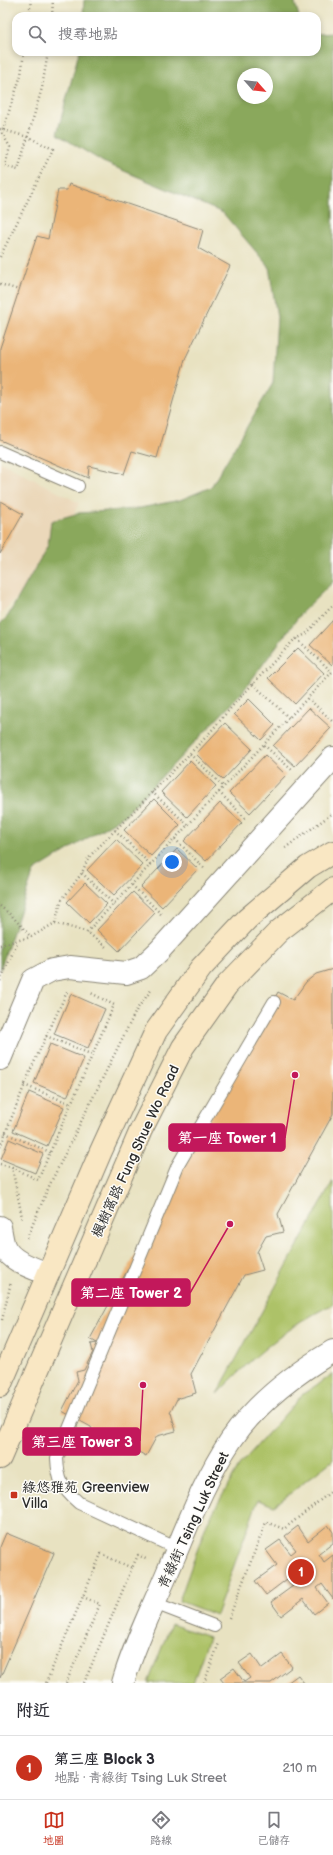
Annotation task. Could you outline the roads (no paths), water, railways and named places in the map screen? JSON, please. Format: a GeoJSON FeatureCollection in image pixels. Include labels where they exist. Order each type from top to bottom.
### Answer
{"type":"FeatureCollection","features":[{"type":"Feature","properties":{"kind":"main road","name":"楓樹窩路 Fung Shue Wo Road"},"geometry":{"type":"LineString","coordinates":[[0,1386],[101,1151],[156,1031],[201,968],[247,918],[308,867],[333,852]]}},
{"type":"Feature","properties":{"kind":"main road","name":"楓樹窩路 Fung Shue Wo Road"},"geometry":{"type":"LineString","coordinates":[[0,1458],[141,1130],[183,1047],[227,985],[279,932],[333,889]]}},
{"type":"Feature","properties":{"kind":"street"},"geometry":{"type":"LineString","coordinates":[[0,1059],[33,980],[52,970],[70,967],[126,973],[141,968],[159,951],[333,758]]}},
{"type":"Feature","properties":{"kind":"street"},"geometry":{"type":"LineString","coordinates":[[10,1224],[4,1246],[10,1255],[17,1260],[48,1274]]}},
{"type":"Feature","properties":{"kind":"street","name":"青綠街 Tsing Luk Street"},"geometry":{"type":"LineString","coordinates":[[123,1683],[154,1603],[178,1549],[217,1464],[232,1440],[248,1418],[268,1397],[333,1351]]}},
{"type":"Feature","properties":{"kind":"lane"},"geometry":{"type":"LineString","coordinates":[[0,452],[78,486]]}},
{"type":"Feature","properties":{"kind":"lane"},"geometry":{"type":"LineString","coordinates":[[178,1549],[79,1503],[66,1492],[63,1486],[58,1475],[57,1458],[178,1165],[274,1002]]}},
{"type":"Feature","properties":{"kind":"lane"},"geometry":{"type":"LineString","coordinates":[[154,1603],[214,1626]]}},
{"type":"Feature","properties":{"kind":"place","name":"第一座 Tower 1"},"geometry":{"type":"Point","coordinates":[295,1075]}},
{"type":"Feature","properties":{"kind":"place","name":"第二座 Tower 2"},"geometry":{"type":"Point","coordinates":[230,1224]}},
{"type":"Feature","properties":{"kind":"place","name":"第三座 Tower 3"},"geometry":{"type":"Point","coordinates":[143,1385]}},
{"type":"Feature","properties":{"kind":"place","name":"綠悠雅苑 Greenview Villa"},"geometry":{"type":"Point","coordinates":[14,1495]}},
{"type":"Feature","properties":{"kind":"place","name":"第三座 Block 3"},"geometry":{"type":"Point","coordinates":[301,1572]}}]}
